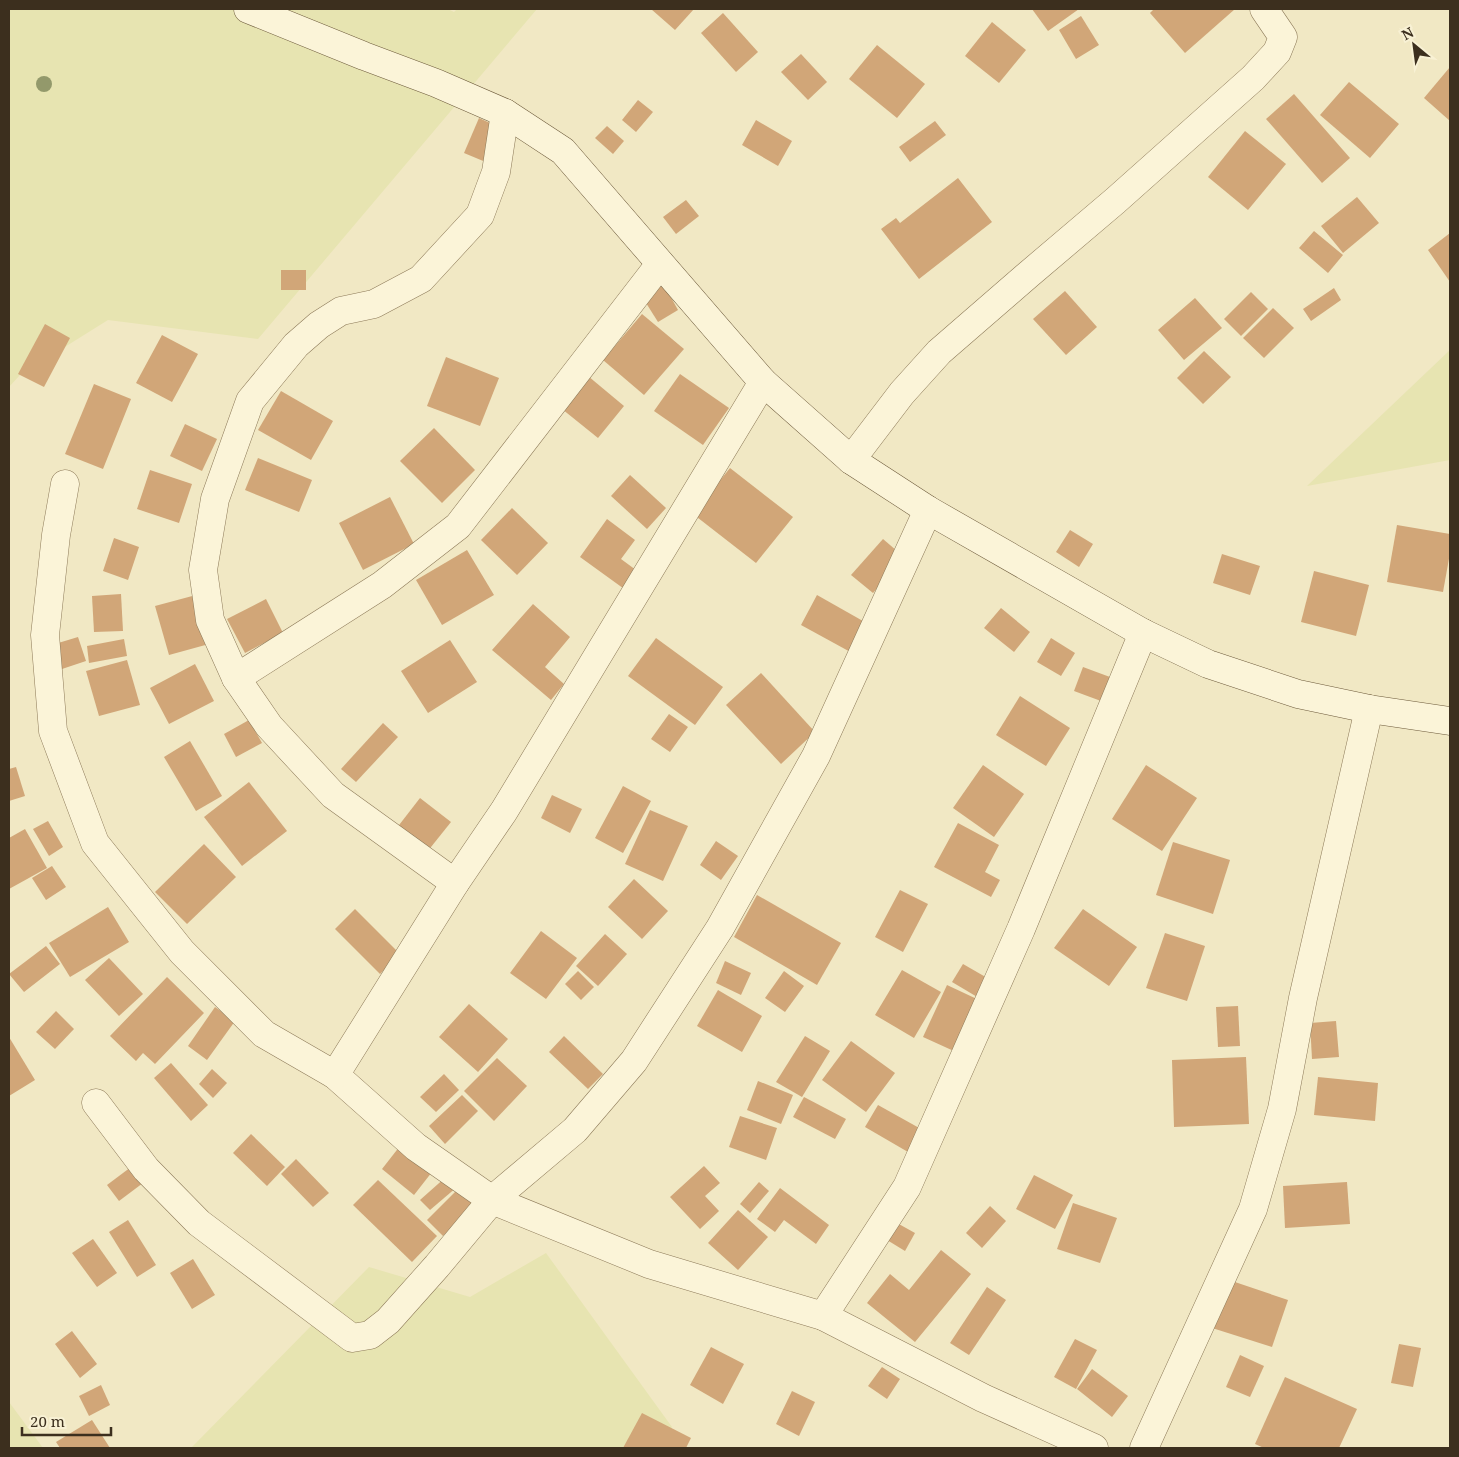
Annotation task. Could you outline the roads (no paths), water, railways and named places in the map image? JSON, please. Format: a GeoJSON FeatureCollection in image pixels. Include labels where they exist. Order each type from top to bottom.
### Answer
{"type":"FeatureCollection","features":[{"type":"Feature","properties":{"kind":"street"},"geometry":{"type":"LineString","coordinates":[[248,9],[436,83],[505,114],[563,151],[763,382],[851,460],[928,510],[1143,634],[1208,664],[1298,694],[1368,709],[1450,721]]}},
{"type":"Feature","properties":{"kind":"street"},"geometry":{"type":"LineString","coordinates":[[851,460],[902,394],[940,352],[1115,201],[1253,78],[1277,52],[1283,36],[1264,9]]}},
{"type":"Feature","properties":{"kind":"street"},"geometry":{"type":"LineString","coordinates":[[455,883],[333,796],[269,726],[236,678],[210,620],[203,570],[215,498],[250,401],[296,345],[319,325],[341,311],[374,304],[421,280],[480,215],[496,172],[505,114]]}},
{"type":"Feature","properties":{"kind":"street"},"geometry":{"type":"LineString","coordinates":[[236,678],[382,585],[458,526],[660,264]]}},
{"type":"Feature","properties":{"kind":"street"},"geometry":{"type":"LineString","coordinates":[[334,1075],[455,883],[504,810],[763,382]]}},
{"type":"Feature","properties":{"kind":"street"},"geometry":{"type":"LineString","coordinates":[[65,484],[56,535],[45,635],[53,731],[95,843],[182,952],[264,1034],[334,1075],[416,1147],[492,1200],[649,1264],[823,1316],[983,1398],[1094,1448]]}},
{"type":"Feature","properties":{"kind":"street"},"geometry":{"type":"LineString","coordinates":[[96,1103],[146,1169],[199,1224],[352,1338],[370,1335],[388,1321],[438,1266],[492,1200],[575,1130],[634,1061],[720,928],[816,756],[928,510]]}},
{"type":"Feature","properties":{"kind":"street"},"geometry":{"type":"LineString","coordinates":[[823,1316],[907,1187],[1021,929],[1143,634]]}},
{"type":"Feature","properties":{"kind":"street"},"geometry":{"type":"LineString","coordinates":[[1144,1448],[1253,1209],[1282,1110],[1303,998],[1368,709]]}}]}
